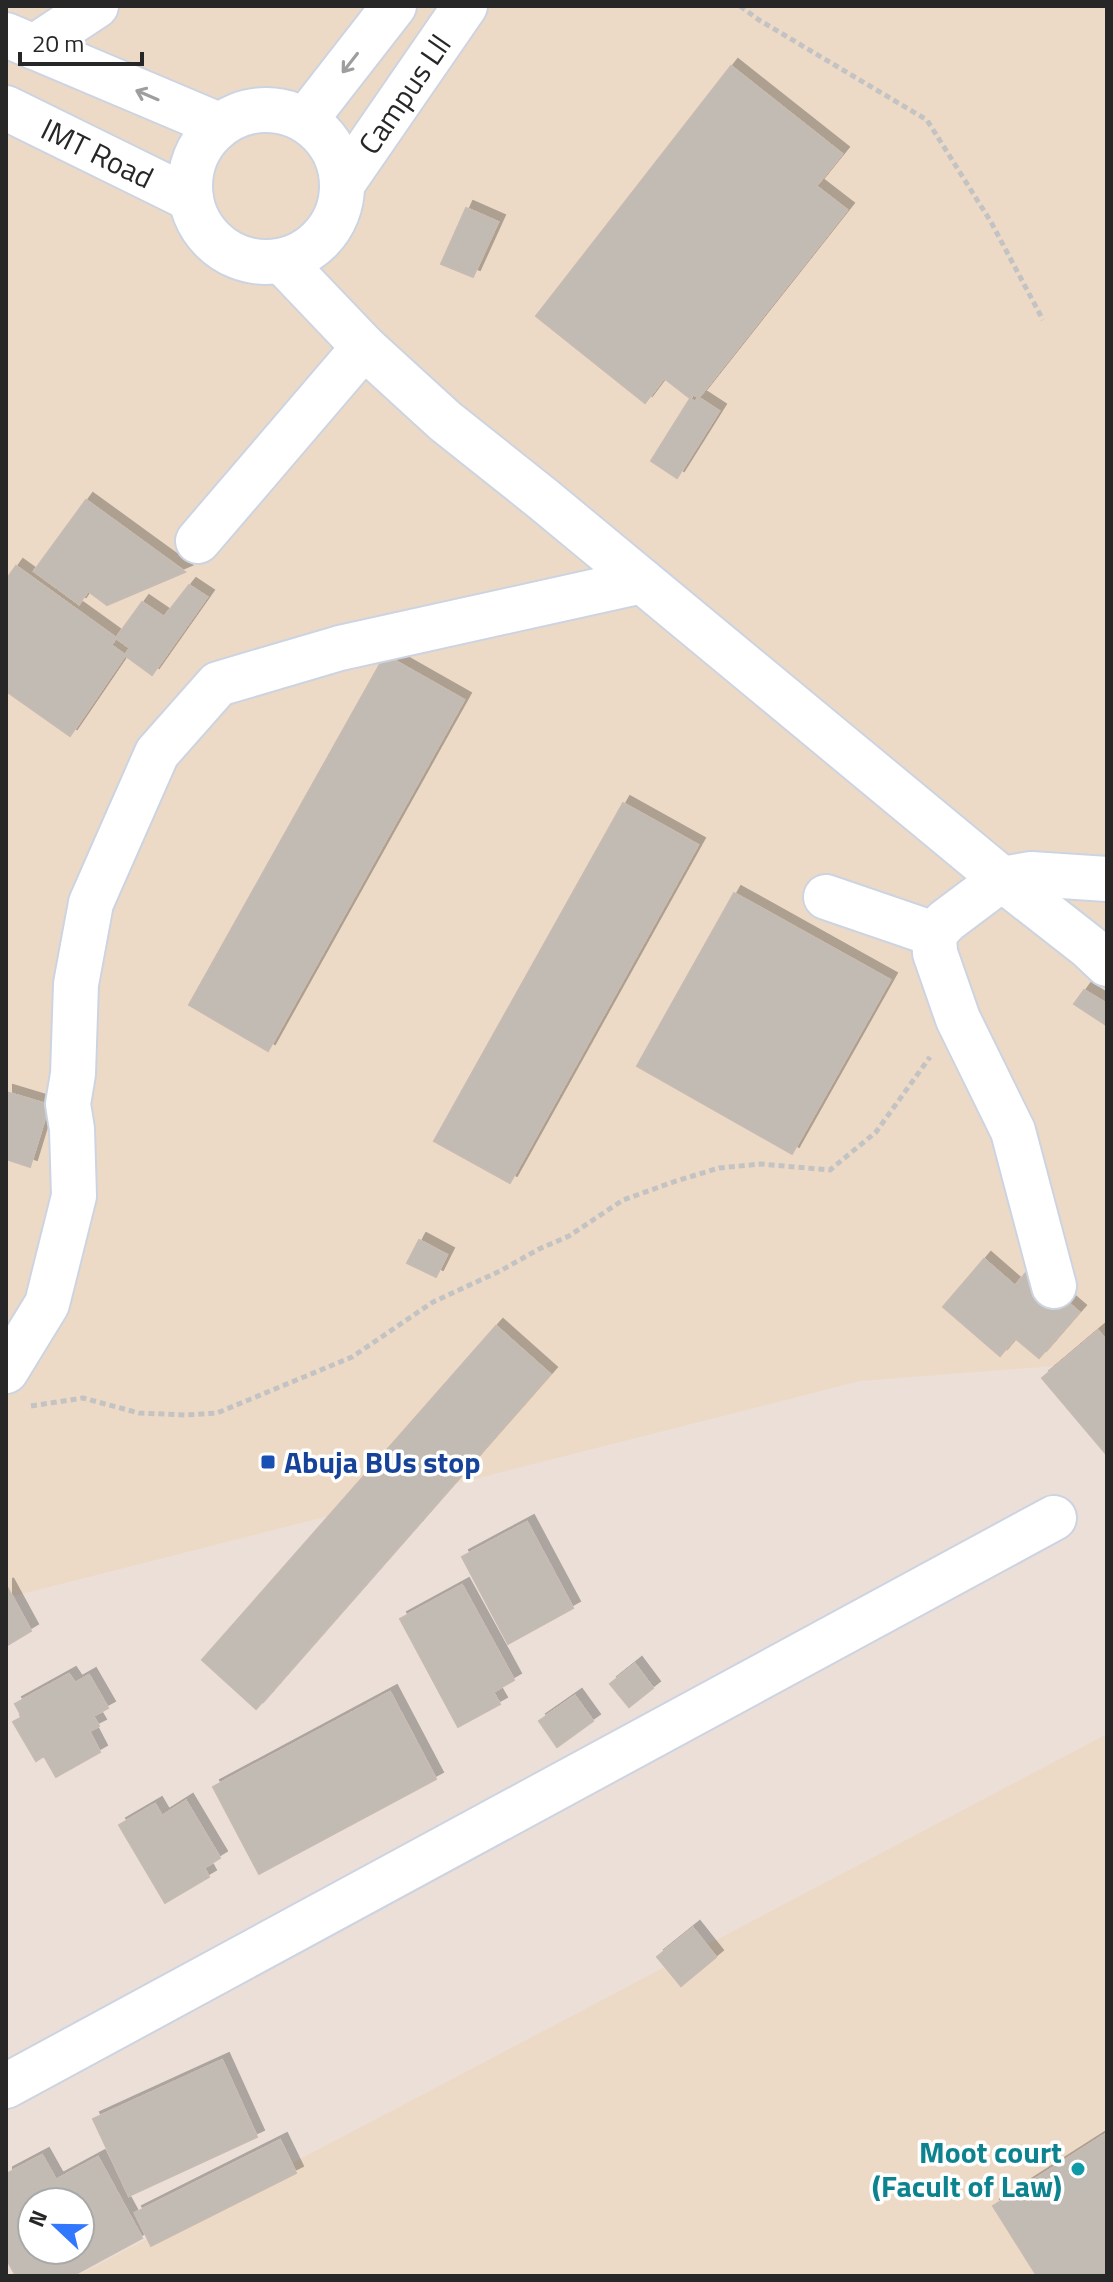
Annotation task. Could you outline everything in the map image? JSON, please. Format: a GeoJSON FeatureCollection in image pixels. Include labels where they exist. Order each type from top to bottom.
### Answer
{"type":"FeatureCollection","features":[{"type":"Feature","properties":{"kind":"street"},"geometry":{"type":"LineString","coordinates":[[20,41],[96,6]]}},
{"type":"Feature","properties":{"kind":"street"},"geometry":{"type":"LineString","coordinates":[[306,119],[394,6]]}},
{"type":"Feature","properties":{"kind":"street","name":"Campus Lll"},"geometry":{"type":"LineString","coordinates":[[343,183],[465,6]]}},
{"type":"Feature","properties":{"kind":"street"},"geometry":{"type":"LineString","coordinates":[[20,41],[219,125]]}},
{"type":"Feature","properties":{"kind":"street","name":"IMT Road"},"geometry":{"type":"LineString","coordinates":[[6,108],[191,199]]}},
{"type":"Feature","properties":{"kind":"street"},"geometry":{"type":"LineString","coordinates":[[299,266],[327,233],[340,209],[343,183],[332,146],[306,119],[277,109],[246,111],[219,125],[201,146],[191,171],[191,199],[201,228],[223,250],[252,262],[299,266],[364,347],[445,421],[1107,964]]}},
{"type":"Feature","properties":{"kind":"street"},"geometry":{"type":"LineString","coordinates":[[198,541],[364,347]]}},
{"type":"Feature","properties":{"kind":"street"},"geometry":{"type":"LineString","coordinates":[[14,1389],[47,1304],[74,1196],[68,1104],[73,1074],[76,984],[91,903],[157,753],[218,684],[340,648],[642,581]]}},
{"type":"Feature","properties":{"kind":"street"},"geometry":{"type":"LineString","coordinates":[[1054,1286],[1013,1131],[958,1019],[935,953],[934,934],[946,921],[1002,879],[1031,874],[1107,879]]}},
{"type":"Feature","properties":{"kind":"street"},"geometry":{"type":"LineString","coordinates":[[826,897],[934,934]]}},
{"type":"Feature","properties":{"kind":"street"},"geometry":{"type":"LineString","coordinates":[[6,2086],[1054,1518]]}},
{"type":"Feature","properties":{"kind":"path"},"geometry":{"type":"LineString","coordinates":[[740,6],[927,120],[991,222],[1043,320]]}},
{"type":"Feature","properties":{"kind":"path"},"geometry":{"type":"LineString","coordinates":[[14,1389],[83,1398],[139,1413],[217,1413],[352,1357],[433,1302],[569,1236],[623,1200],[719,1168],[761,1164],[830,1170],[876,1132],[958,1019]]}},
{"type":"Feature","properties":{"kind":"shaded area"},"geometry":{"type":"Polygon","coordinates":[[[6,6],[1107,6],[1107,1362],[860,1381],[6,1598],[6,6]]]}},
{"type":"Feature","properties":{"kind":"shaded area"},"geometry":{"type":"Polygon","coordinates":[[[1107,1734],[1107,2276],[76,2276],[1107,1734]]]}},
{"type":"Feature","properties":{"kind":"building"},"geometry":{"type":"Polygon","coordinates":[[[731,66],[842,154],[816,186],[847,210],[695,402],[664,378],[645,403],[536,316],[731,66]]]}},
{"type":"Feature","properties":{"kind":"building"},"geometry":{"type":"Polygon","coordinates":[[[466,208],[498,222],[473,277],[441,264],[466,208]]]}},
{"type":"Feature","properties":{"kind":"building"},"geometry":{"type":"Polygon","coordinates":[[[693,394],[719,411],[677,478],[651,461],[693,394]]]}},
{"type":"Feature","properties":{"kind":"building"},"geometry":{"type":"Polygon","coordinates":[[[86,500],[185,572],[107,605],[88,591],[79,604],[34,571],[86,500]]]}},
{"type":"Feature","properties":{"kind":"building"},"geometry":{"type":"Polygon","coordinates":[[[16,566],[130,648],[70,736],[6,691],[6,580],[16,566]]]}},
{"type":"Feature","properties":{"kind":"building"},"geometry":{"type":"Polygon","coordinates":[[[189,585],[207,597],[152,675],[111,645],[142,602],[164,617],[189,585]]]}},
{"type":"Feature","properties":{"kind":"building"},"geometry":{"type":"Polygon","coordinates":[[[385,655],[464,700],[268,1051],[189,1005],[385,655]]]}},
{"type":"Feature","properties":{"kind":"building"},"geometry":{"type":"Polygon","coordinates":[[[623,803],[698,845],[510,1183],[434,1141],[623,803]]]}},
{"type":"Feature","properties":{"kind":"building"},"geometry":{"type":"Polygon","coordinates":[[[734,893],[890,980],[792,1154],[637,1066],[734,893]]]}},
{"type":"Feature","properties":{"kind":"building"},"geometry":{"type":"Polygon","coordinates":[[[1084,990],[1107,1004],[1106,1025],[1074,1004],[1084,990]]]}},
{"type":"Feature","properties":{"kind":"building"},"geometry":{"type":"Polygon","coordinates":[[[6,1092],[49,1105],[30,1167],[6,1159],[6,1092]]]}},
{"type":"Feature","properties":{"kind":"building"},"geometry":{"type":"Polygon","coordinates":[[[419,1240],[447,1255],[436,1277],[407,1263],[419,1240]]]}},
{"type":"Feature","properties":{"kind":"building"},"geometry":{"type":"Polygon","coordinates":[[[984,1259],[1015,1286],[1029,1269],[1079,1312],[1039,1358],[1015,1338],[1000,1356],[943,1307],[984,1259]]]}},
{"type":"Feature","properties":{"kind":"building"},"geometry":{"type":"Polygon","coordinates":[[[496,1326],[550,1374],[256,1709],[202,1660],[496,1326]]]}},
{"type":"Feature","properties":{"kind":"building"},"geometry":{"type":"Polygon","coordinates":[[[1098,1331],[1107,1341],[1107,1455],[1042,1378],[1098,1331]]]}},
{"type":"Feature","properties":{"kind":"building"},"geometry":{"type":"Polygon","coordinates":[[[527,1522],[573,1608],[508,1644],[462,1557],[527,1522]]]}},
{"type":"Feature","properties":{"kind":"building"},"geometry":{"type":"Polygon","coordinates":[[[6,1585],[31,1631],[6,1646],[6,1585]]]}},
{"type":"Feature","properties":{"kind":"building"},"geometry":{"type":"Polygon","coordinates":[[[462,1585],[514,1680],[493,1692],[500,1704],[458,1727],[400,1619],[462,1585]]]}},
{"type":"Feature","properties":{"kind":"building"},"geometry":{"type":"Polygon","coordinates":[[[635,1664],[653,1688],[629,1707],[610,1684],[635,1664]]]}},
{"type":"Feature","properties":{"kind":"building"},"geometry":{"type":"Polygon","coordinates":[[[69,1674],[75,1683],[89,1675],[108,1708],[93,1716],[99,1726],[89,1731],[100,1752],[56,1777],[44,1756],[36,1761],[13,1722],[22,1717],[15,1704],[69,1674]]]}},
{"type":"Feature","properties":{"kind":"building"},"geometry":{"type":"Polygon","coordinates":[[[390,1692],[436,1779],[259,1874],[213,1787],[390,1692]]]}},
{"type":"Feature","properties":{"kind":"building"},"geometry":{"type":"Polygon","coordinates":[[[575,1696],[593,1721],[557,1747],[539,1721],[575,1696]]]}},
{"type":"Feature","properties":{"kind":"building"},"geometry":{"type":"Polygon","coordinates":[[[186,1801],[220,1858],[204,1868],[209,1877],[165,1903],[119,1825],[155,1804],[162,1816],[186,1801]]]}},
{"type":"Feature","properties":{"kind":"building"},"geometry":{"type":"Polygon","coordinates":[[[693,1928],[716,1957],[681,1986],[657,1957],[693,1928]]]}},
{"type":"Feature","properties":{"kind":"building"},"geometry":{"type":"Polygon","coordinates":[[[222,2060],[257,2137],[129,2196],[93,2119],[222,2060]]]}},
{"type":"Feature","properties":{"kind":"building","name":"Moot court (Facult of Law)"},"geometry":{"type":"Polygon","coordinates":[[[1107,2133],[1107,2276],[1037,2276],[993,2206],[1107,2133]]]}},
{"type":"Feature","properties":{"kind":"building"},"geometry":{"type":"Polygon","coordinates":[[[280,2140],[296,2173],[151,2246],[135,2213],[280,2140]]]}},
{"type":"Feature","properties":{"kind":"building"},"geometry":{"type":"Polygon","coordinates":[[[42,2155],[56,2180],[98,2157],[142,2238],[96,2263],[96,2186],[16,2186],[16,2266],[90,2266],[72,2276],[16,2276],[6,2258],[6,2174],[42,2155]]]}},
{"type":"Feature","properties":{"kind":"place","name":"Abuja BUs stop"},"geometry":{"type":"Point","coordinates":[268,1462]}},
{"type":"Feature","properties":{"kind":"place","name":"Moot court (Facult of Law)"},"geometry":{"type":"Point","coordinates":[1078,2169]}}]}
